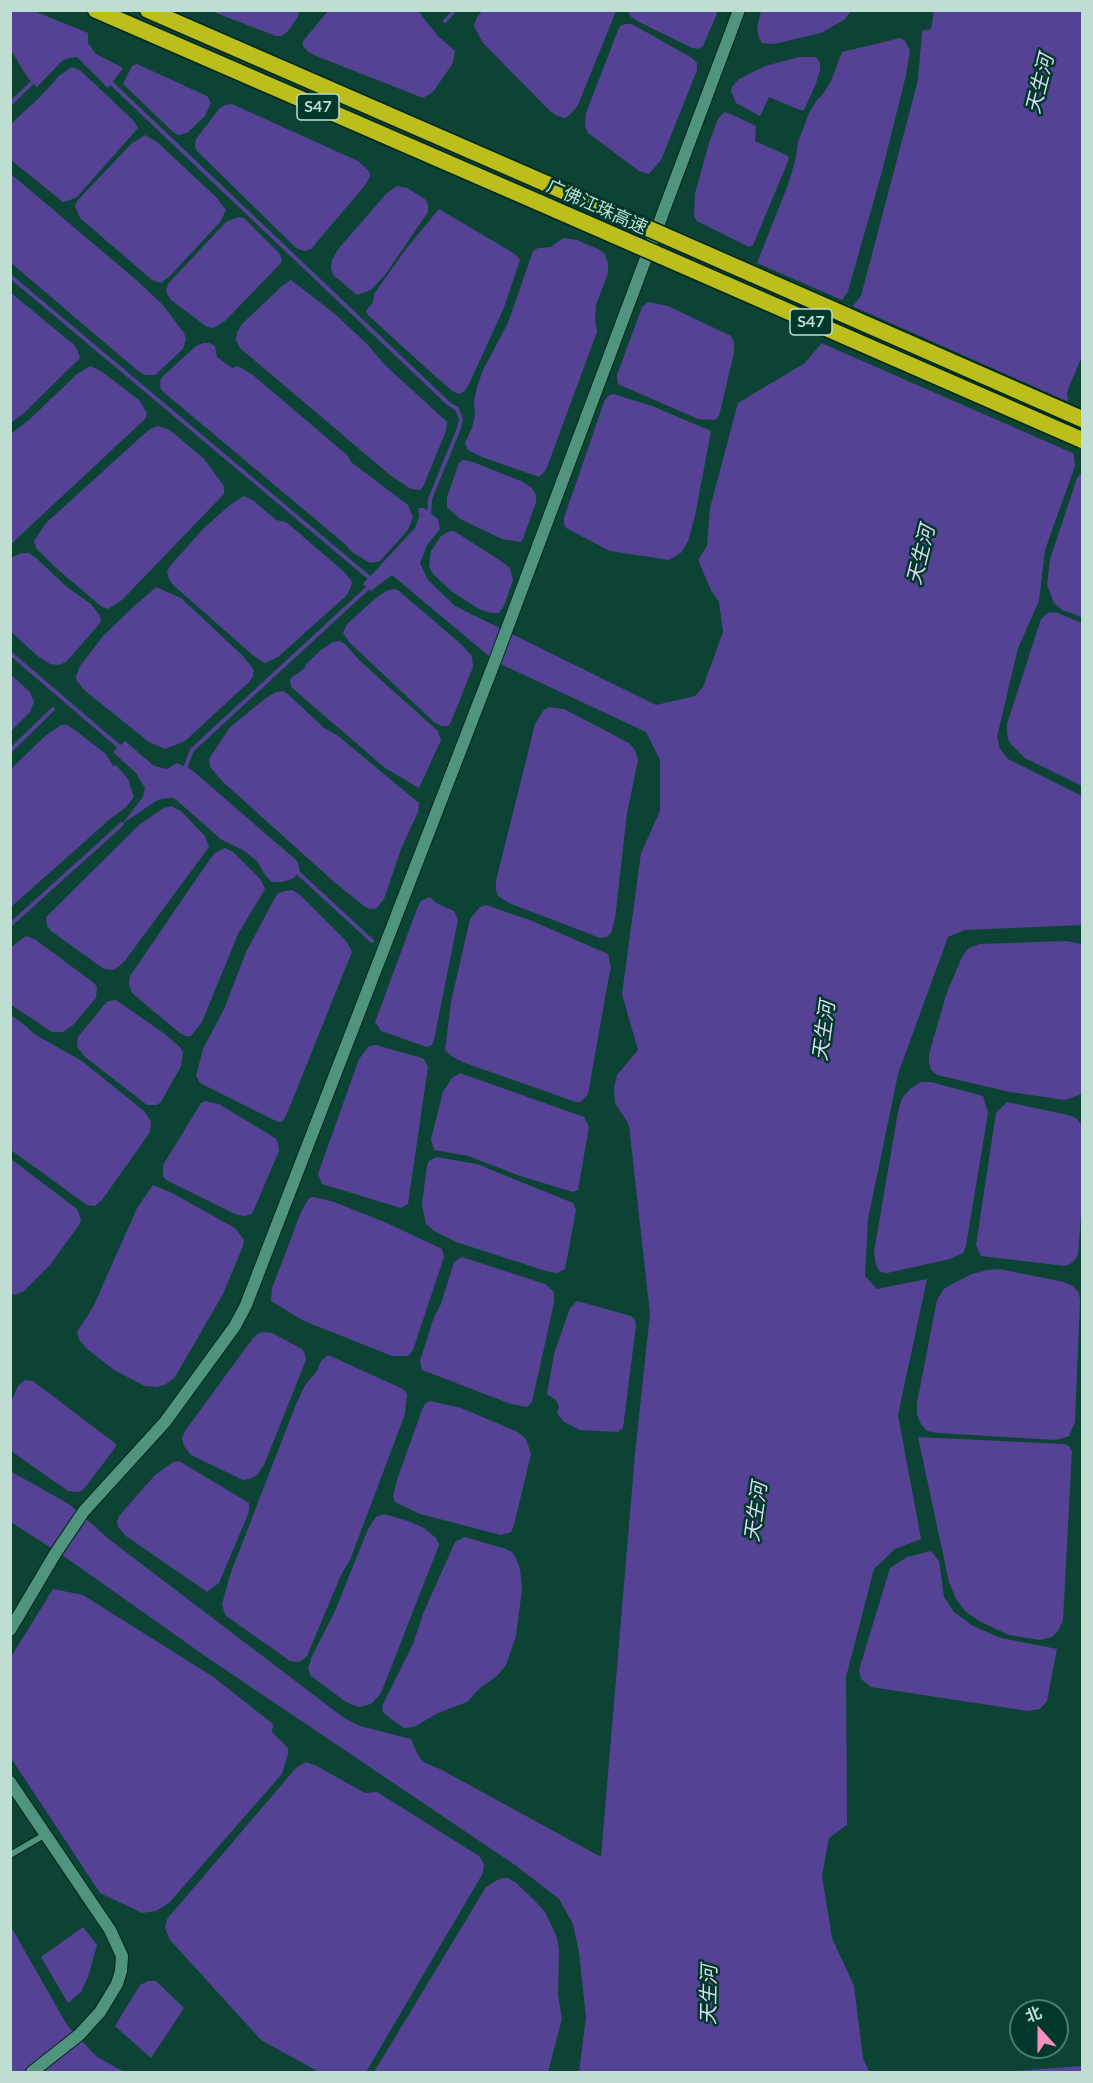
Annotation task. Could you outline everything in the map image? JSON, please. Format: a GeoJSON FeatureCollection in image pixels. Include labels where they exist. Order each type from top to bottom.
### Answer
{"type":"FeatureCollection","features":[{"type":"Feature","properties":{"kind":"highway","name":"广佛江珠高速"},"geometry":{"type":"LineString","coordinates":[[96,10],[1083,440]]}},
{"type":"Feature","properties":{"kind":"highway","name":"广佛江珠高速"},"geometry":{"type":"LineString","coordinates":[[148,10],[1083,419]]}},
{"type":"Feature","properties":{"kind":"street"},"geometry":{"type":"LineString","coordinates":[[10,1630],[55,1554],[84,1511],[165,1422],[235,1326],[246,1305],[493,666],[739,10]]}},
{"type":"Feature","properties":{"kind":"street"},"geometry":{"type":"LineString","coordinates":[[10,1782],[110,1929],[122,1956],[117,1984],[100,2012],[79,2035],[32,2073]]}},
{"type":"Feature","properties":{"kind":"street"},"geometry":{"type":"LineString","coordinates":[[10,1855],[46,1834]]}},
{"type":"Feature","properties":{"kind":"water"},"geometry":{"type":"Polygon","coordinates":[[[299,10],[298,17],[282,36],[276,36],[211,11],[299,10]]]}},
{"type":"Feature","properties":{"kind":"water"},"geometry":{"type":"Polygon","coordinates":[[[628,10],[718,11],[703,46],[698,49],[639,22],[631,17],[628,10]]]}},
{"type":"Feature","properties":{"kind":"water"},"geometry":{"type":"Polygon","coordinates":[[[761,10],[851,11],[844,20],[821,33],[774,44],[762,43],[759,38],[757,28],[761,10]]]}},
{"type":"Feature","properties":{"kind":"water"},"geometry":{"type":"Polygon","coordinates":[[[10,11],[34,11],[88,33],[88,43],[96,54],[123,68],[108,88],[77,57],[69,58],[62,61],[37,87],[27,77],[11,50],[10,11]]]}},
{"type":"Feature","properties":{"kind":"water"},"geometry":{"type":"Polygon","coordinates":[[[328,11],[418,11],[438,36],[455,51],[453,63],[433,92],[423,98],[316,56],[307,51],[303,46],[303,41],[328,11]]]}},
{"type":"Feature","properties":{"kind":"water"},"geometry":{"type":"Polygon","coordinates":[[[482,11],[616,11],[578,105],[571,114],[565,118],[550,111],[483,43],[474,26],[482,11]]]}},
{"type":"Feature","properties":{"kind":"water","name":"天生河"},"geometry":{"type":"Polygon","coordinates":[[[934,11],[1082,11],[1082,356],[1067,392],[1075,466],[1045,550],[1039,601],[1018,648],[997,737],[1000,749],[1008,759],[1082,796],[1082,925],[965,930],[948,937],[898,1074],[868,1219],[865,1276],[877,1289],[927,1279],[898,1415],[921,1539],[895,1549],[874,1569],[846,1677],[847,1825],[829,1838],[822,1876],[832,1938],[854,1986],[863,2058],[869,2072],[579,2072],[586,2017],[579,1953],[573,1924],[559,1899],[515,1865],[11,1522],[10,1471],[69,1504],[110,1540],[344,1718],[360,1726],[411,1739],[419,1757],[424,1762],[601,1857],[635,1454],[650,1314],[629,1125],[615,1103],[614,1088],[617,1075],[638,1050],[622,994],[641,853],[660,811],[660,760],[646,732],[496,662],[392,575],[371,591],[363,584],[415,528],[419,516],[418,508],[424,508],[438,519],[440,529],[427,545],[420,563],[428,580],[455,606],[656,705],[695,696],[703,687],[723,632],[719,602],[698,560],[707,546],[710,508],[738,403],[805,363],[861,296],[918,80],[922,31],[931,29],[934,11]]]}},
{"type":"Feature","properties":{"kind":"water"},"geometry":{"type":"Polygon","coordinates":[[[632,24],[697,63],[697,70],[661,160],[649,174],[639,171],[588,133],[585,126],[586,113],[617,33],[620,26],[632,24]]]}},
{"type":"Feature","properties":{"kind":"water"},"geometry":{"type":"Polygon","coordinates":[[[900,38],[910,50],[906,75],[881,175],[848,291],[842,300],[757,263],[789,182],[798,142],[809,113],[831,81],[842,52],[900,38]]]}},
{"type":"Feature","properties":{"kind":"water"},"geometry":{"type":"Polygon","coordinates":[[[799,57],[816,57],[820,63],[815,86],[804,110],[769,97],[760,116],[736,103],[731,91],[739,79],[765,66],[799,57]]]}},
{"type":"Feature","properties":{"kind":"water"},"geometry":{"type":"Polygon","coordinates":[[[137,64],[207,96],[211,103],[205,116],[187,133],[178,135],[173,132],[123,84],[132,66],[137,64]]]}},
{"type":"Feature","properties":{"kind":"water"},"geometry":{"type":"Polygon","coordinates":[[[72,67],[81,71],[133,120],[138,128],[76,198],[63,202],[11,160],[11,124],[59,76],[72,67]]]}},
{"type":"Feature","properties":{"kind":"water"},"geometry":{"type":"Polygon","coordinates":[[[232,104],[358,161],[369,171],[370,176],[366,184],[311,249],[304,251],[296,248],[196,150],[196,139],[219,109],[232,104]]]}},
{"type":"Feature","properties":{"kind":"water"},"geometry":{"type":"Polygon","coordinates":[[[724,112],[756,126],[755,141],[788,156],[789,159],[753,245],[749,247],[697,221],[694,216],[695,193],[709,143],[718,119],[724,112]]]}},
{"type":"Feature","properties":{"kind":"water"},"geometry":{"type":"Polygon","coordinates":[[[145,135],[157,142],[216,197],[226,210],[220,222],[161,283],[152,280],[80,218],[75,206],[77,201],[131,144],[145,135]]]}},
{"type":"Feature","properties":{"kind":"water"},"geometry":{"type":"Polygon","coordinates":[[[11,174],[134,278],[163,305],[184,333],[186,339],[183,349],[155,375],[145,375],[138,371],[11,263],[11,174]]]}},
{"type":"Feature","properties":{"kind":"water"},"geometry":{"type":"Polygon","coordinates":[[[397,186],[407,188],[425,199],[428,212],[385,275],[371,290],[357,295],[333,275],[332,260],[339,248],[386,194],[397,186]]]}},
{"type":"Feature","properties":{"kind":"water"},"geometry":{"type":"Polygon","coordinates":[[[439,209],[515,254],[520,260],[503,310],[469,384],[465,391],[459,394],[437,378],[366,311],[373,302],[374,294],[406,249],[439,209]]]}},
{"type":"Feature","properties":{"kind":"water"},"geometry":{"type":"Polygon","coordinates":[[[238,217],[244,218],[280,254],[282,262],[225,321],[213,328],[207,327],[171,300],[166,289],[168,284],[226,222],[238,217]]]}},
{"type":"Feature","properties":{"kind":"water"},"geometry":{"type":"Polygon","coordinates":[[[563,238],[577,240],[600,250],[605,254],[608,273],[596,305],[597,332],[546,470],[539,477],[482,457],[468,450],[465,443],[472,428],[475,415],[474,401],[483,370],[508,323],[533,251],[538,248],[551,247],[563,238]]]}},
{"type":"Feature","properties":{"kind":"water"},"geometry":{"type":"Polygon","coordinates":[[[291,280],[335,314],[367,344],[385,365],[447,422],[446,431],[420,490],[411,489],[390,475],[240,348],[236,340],[237,332],[242,324],[291,280]]]}},
{"type":"Feature","properties":{"kind":"water"},"geometry":{"type":"Polygon","coordinates":[[[11,293],[73,344],[80,358],[11,423],[11,293]]]}},
{"type":"Feature","properties":{"kind":"water"},"geometry":{"type":"Polygon","coordinates":[[[648,302],[668,306],[731,336],[734,342],[734,353],[719,416],[715,420],[698,419],[618,384],[617,375],[642,307],[648,302]]]}},
{"type":"Feature","properties":{"kind":"water"},"geometry":{"type":"Polygon","coordinates":[[[203,343],[215,346],[217,357],[232,368],[238,366],[253,375],[348,456],[351,462],[408,505],[413,517],[408,530],[380,561],[370,563],[352,552],[161,390],[161,378],[196,346],[203,343]]]}},
{"type":"Feature","properties":{"kind":"water"},"geometry":{"type":"Polygon","coordinates":[[[90,366],[101,371],[139,400],[147,413],[145,419],[11,544],[11,434],[77,374],[90,366]]]}},
{"type":"Feature","properties":{"kind":"water"},"geometry":{"type":"Polygon","coordinates":[[[613,394],[652,406],[711,431],[688,541],[682,552],[669,560],[610,551],[566,528],[564,524],[564,518],[604,402],[608,396],[613,394]]]}},
{"type":"Feature","properties":{"kind":"water"},"geometry":{"type":"Polygon","coordinates":[[[158,426],[170,430],[204,459],[224,486],[224,494],[122,600],[108,609],[102,607],[55,567],[36,548],[34,541],[46,523],[143,435],[158,426]]]}},
{"type":"Feature","properties":{"kind":"water"},"geometry":{"type":"Polygon","coordinates":[[[463,460],[523,482],[532,488],[536,495],[536,502],[520,542],[502,539],[460,519],[447,507],[447,497],[459,463],[463,460]]]}},
{"type":"Feature","properties":{"kind":"water"},"geometry":{"type":"Polygon","coordinates":[[[1082,472],[1082,617],[1062,610],[1054,603],[1047,585],[1050,559],[1077,478],[1082,472]]]}},
{"type":"Feature","properties":{"kind":"water"},"geometry":{"type":"Polygon","coordinates":[[[244,496],[254,501],[276,520],[286,522],[343,571],[352,584],[347,595],[278,657],[265,663],[255,657],[173,585],[167,572],[203,529],[231,504],[244,496]]]}},
{"type":"Feature","properties":{"kind":"water"},"geometry":{"type":"Polygon","coordinates":[[[454,531],[510,568],[513,580],[504,606],[499,613],[479,609],[451,591],[429,567],[431,551],[441,536],[454,531]]]}},
{"type":"Feature","properties":{"kind":"water"},"geometry":{"type":"Polygon","coordinates":[[[21,553],[29,553],[36,558],[67,587],[91,604],[100,616],[101,621],[96,628],[66,662],[59,665],[50,664],[39,657],[11,632],[11,558],[21,553]]]}},
{"type":"Feature","properties":{"kind":"water"},"geometry":{"type":"Polygon","coordinates":[[[156,587],[181,598],[243,656],[254,670],[249,682],[185,741],[165,749],[149,742],[84,690],[76,677],[80,666],[103,636],[156,587]]]}},
{"type":"Feature","properties":{"kind":"water"},"geometry":{"type":"Polygon","coordinates":[[[393,589],[398,590],[472,656],[473,667],[448,726],[441,726],[434,722],[350,643],[343,633],[347,624],[375,599],[393,589]]]}},
{"type":"Feature","properties":{"kind":"water"},"geometry":{"type":"Polygon","coordinates":[[[1049,612],[1058,613],[1082,623],[1082,786],[1025,758],[1009,742],[1007,733],[1007,724],[1041,619],[1049,612]]]}},
{"type":"Feature","properties":{"kind":"water"},"geometry":{"type":"Polygon","coordinates":[[[340,641],[438,731],[441,740],[419,788],[385,768],[291,687],[291,678],[305,668],[306,664],[321,650],[333,642],[340,641]]]}},
{"type":"Feature","properties":{"kind":"water"},"geometry":{"type":"Polygon","coordinates":[[[10,674],[30,692],[34,702],[30,712],[11,731],[10,674]]]}},
{"type":"Feature","properties":{"kind":"water"},"geometry":{"type":"Polygon","coordinates":[[[283,691],[324,728],[337,735],[419,803],[418,812],[401,849],[384,899],[376,909],[364,906],[333,881],[222,781],[210,767],[209,759],[230,727],[266,698],[283,691]]]}},
{"type":"Feature","properties":{"kind":"water"},"geometry":{"type":"Polygon","coordinates":[[[549,707],[564,709],[629,743],[635,750],[638,760],[627,813],[615,919],[611,933],[607,937],[600,938],[509,903],[498,896],[496,890],[496,881],[535,724],[543,711],[549,707]]]}},
{"type":"Feature","properties":{"kind":"water"},"geometry":{"type":"Polygon","coordinates":[[[61,725],[67,725],[75,730],[106,754],[113,766],[116,765],[128,779],[134,797],[125,808],[11,907],[11,769],[45,736],[61,725]]]}},
{"type":"Feature","properties":{"kind":"water"},"geometry":{"type":"Polygon","coordinates":[[[125,741],[154,766],[167,769],[177,763],[192,770],[297,861],[300,870],[294,878],[283,882],[272,882],[257,861],[243,850],[222,840],[174,798],[156,801],[122,824],[143,797],[145,788],[136,773],[113,752],[125,741]]]}},
{"type":"Feature","properties":{"kind":"water"},"geometry":{"type":"Polygon","coordinates":[[[171,806],[181,811],[205,836],[209,847],[124,962],[114,970],[104,969],[51,931],[47,926],[46,917],[140,824],[171,806]]]}},
{"type":"Feature","properties":{"kind":"water"},"geometry":{"type":"Polygon","coordinates":[[[225,848],[233,852],[261,880],[265,889],[238,934],[202,1022],[191,1036],[186,1036],[132,993],[129,984],[130,976],[210,859],[215,853],[225,848]]]}},
{"type":"Feature","properties":{"kind":"water"},"geometry":{"type":"Polygon","coordinates":[[[293,890],[347,942],[352,952],[286,1116],[283,1121],[278,1122],[200,1083],[196,1076],[203,1049],[225,1007],[246,952],[277,894],[293,890]]]}},
{"type":"Feature","properties":{"kind":"water"},"geometry":{"type":"Polygon","coordinates":[[[430,897],[436,903],[454,911],[458,920],[434,1040],[432,1045],[427,1047],[381,1031],[375,1022],[417,909],[421,901],[430,897]]]}},
{"type":"Feature","properties":{"kind":"water"},"geometry":{"type":"Polygon","coordinates":[[[486,905],[532,921],[608,954],[611,967],[588,1094],[581,1102],[465,1063],[445,1050],[451,1002],[470,919],[480,907],[486,905]]]}},
{"type":"Feature","properties":{"kind":"water"},"geometry":{"type":"Polygon","coordinates":[[[26,936],[36,940],[97,987],[96,998],[74,1024],[63,1032],[52,1032],[11,1005],[11,947],[26,936]]]}},
{"type":"Feature","properties":{"kind":"water"},"geometry":{"type":"Polygon","coordinates":[[[1066,941],[1082,944],[1082,1094],[1065,1100],[1010,1092],[937,1075],[931,1070],[929,1054],[947,992],[963,955],[969,948],[980,944],[1066,941]]]}},
{"type":"Feature","properties":{"kind":"water"},"geometry":{"type":"Polygon","coordinates":[[[116,1000],[162,1032],[183,1052],[181,1066],[161,1102],[157,1105],[147,1105],[84,1056],[77,1046],[78,1037],[104,1005],[108,1001],[116,1000]]]}},
{"type":"Feature","properties":{"kind":"water"},"geometry":{"type":"Polygon","coordinates":[[[11,1015],[34,1034],[82,1061],[144,1111],[151,1121],[150,1132],[102,1200],[95,1206],[87,1205],[11,1150],[11,1015]]]}},
{"type":"Feature","properties":{"kind":"water"},"geometry":{"type":"Polygon","coordinates":[[[376,1045],[424,1059],[428,1067],[408,1204],[401,1208],[322,1184],[318,1174],[359,1059],[369,1046],[376,1045]]]}},
{"type":"Feature","properties":{"kind":"water"},"geometry":{"type":"Polygon","coordinates":[[[460,1073],[584,1117],[589,1127],[578,1190],[573,1192],[520,1176],[468,1156],[434,1150],[431,1139],[443,1092],[452,1078],[460,1073]]]}},
{"type":"Feature","properties":{"kind":"water"},"geometry":{"type":"Polygon","coordinates":[[[921,1082],[931,1082],[983,1096],[988,1113],[966,1246],[963,1253],[950,1259],[887,1273],[880,1272],[876,1265],[874,1252],[898,1112],[902,1098],[911,1088],[921,1082]]]}},
{"type":"Feature","properties":{"kind":"water"},"geometry":{"type":"Polygon","coordinates":[[[205,1101],[219,1104],[275,1138],[278,1143],[279,1151],[252,1214],[237,1215],[166,1180],[163,1176],[163,1165],[201,1103],[205,1101]]]}},
{"type":"Feature","properties":{"kind":"water"},"geometry":{"type":"Polygon","coordinates":[[[1007,1102],[1068,1115],[1076,1118],[1082,1125],[1082,1202],[1078,1254],[1075,1260],[1065,1266],[981,1256],[976,1245],[996,1113],[1007,1102]]]}},
{"type":"Feature","properties":{"kind":"water"},"geometry":{"type":"Polygon","coordinates":[[[436,1157],[477,1164],[573,1203],[576,1210],[565,1269],[557,1273],[549,1272],[456,1242],[434,1231],[426,1224],[422,1204],[427,1165],[436,1157]]]}},
{"type":"Feature","properties":{"kind":"water"},"geometry":{"type":"Polygon","coordinates":[[[11,1159],[77,1209],[81,1219],[50,1265],[24,1291],[15,1295],[10,1293],[11,1159]]]}},
{"type":"Feature","properties":{"kind":"water"},"geometry":{"type":"Polygon","coordinates":[[[153,1185],[235,1228],[244,1240],[223,1294],[175,1377],[165,1385],[156,1387],[145,1386],[114,1370],[87,1349],[80,1341],[77,1332],[93,1307],[137,1208],[153,1185]]]}},
{"type":"Feature","properties":{"kind":"water"},"geometry":{"type":"Polygon","coordinates":[[[309,1198],[334,1202],[387,1223],[442,1249],[444,1257],[413,1350],[408,1356],[392,1356],[304,1321],[271,1301],[272,1288],[301,1212],[309,1198]]]}},
{"type":"Feature","properties":{"kind":"water"},"geometry":{"type":"Polygon","coordinates":[[[462,1257],[545,1284],[554,1292],[554,1303],[532,1402],[527,1407],[511,1404],[422,1370],[420,1361],[434,1317],[441,1304],[454,1262],[462,1257]]]}},
{"type":"Feature","properties":{"kind":"water"},"geometry":{"type":"Polygon","coordinates":[[[999,1269],[1064,1282],[1073,1286],[1079,1293],[1075,1422],[1069,1436],[1056,1440],[938,1433],[927,1431],[917,1415],[917,1403],[937,1300],[944,1289],[972,1274],[999,1269]]]}},
{"type":"Feature","properties":{"kind":"water"},"geometry":{"type":"Polygon","coordinates":[[[577,1301],[631,1316],[635,1320],[623,1428],[618,1432],[580,1430],[564,1422],[557,1413],[559,1406],[556,1400],[547,1394],[554,1354],[570,1308],[577,1301]]]}},
{"type":"Feature","properties":{"kind":"water"},"geometry":{"type":"Polygon","coordinates":[[[265,1332],[272,1333],[302,1349],[306,1360],[264,1465],[257,1475],[243,1480],[191,1455],[184,1446],[182,1438],[253,1338],[265,1332]]]}},
{"type":"Feature","properties":{"kind":"water"},"geometry":{"type":"Polygon","coordinates":[[[328,1355],[403,1389],[407,1394],[405,1414],[350,1560],[341,1575],[307,1656],[296,1662],[290,1661],[225,1615],[222,1604],[230,1575],[296,1404],[305,1385],[317,1371],[321,1361],[328,1355]]]}},
{"type":"Feature","properties":{"kind":"water"},"geometry":{"type":"Polygon","coordinates":[[[25,1380],[33,1381],[116,1444],[83,1490],[68,1491],[11,1451],[11,1402],[18,1386],[25,1380]]]}},
{"type":"Feature","properties":{"kind":"water"},"geometry":{"type":"Polygon","coordinates":[[[430,1401],[461,1408],[518,1432],[526,1439],[531,1454],[511,1532],[501,1535],[420,1514],[395,1502],[393,1496],[397,1480],[422,1410],[430,1401]]]}},
{"type":"Feature","properties":{"kind":"water"},"geometry":{"type":"Polygon","coordinates":[[[918,1437],[1069,1446],[1072,1451],[1063,1620],[1052,1637],[1040,1640],[1009,1635],[979,1621],[965,1611],[956,1599],[949,1582],[918,1437]]]}},
{"type":"Feature","properties":{"kind":"water"},"geometry":{"type":"Polygon","coordinates":[[[179,1461],[249,1503],[249,1512],[219,1583],[207,1592],[126,1536],[118,1527],[119,1516],[155,1475],[173,1462],[179,1461]]]}},
{"type":"Feature","properties":{"kind":"water"},"geometry":{"type":"Polygon","coordinates":[[[384,1514],[424,1528],[436,1538],[439,1545],[381,1693],[371,1704],[359,1707],[346,1702],[311,1676],[308,1669],[312,1656],[335,1611],[368,1529],[376,1517],[384,1514]]]}},
{"type":"Feature","properties":{"kind":"water"},"geometry":{"type":"Polygon","coordinates":[[[465,1537],[506,1549],[516,1558],[520,1569],[522,1589],[516,1636],[506,1665],[467,1702],[438,1713],[414,1727],[404,1728],[383,1712],[382,1706],[413,1644],[423,1614],[455,1542],[465,1537]]]}},
{"type":"Feature","properties":{"kind":"water"},"geometry":{"type":"Polygon","coordinates":[[[931,1551],[939,1561],[944,1597],[954,1612],[973,1626],[1001,1638],[1057,1649],[1047,1701],[1040,1709],[1028,1711],[871,1687],[861,1679],[859,1670],[890,1568],[907,1557],[931,1551]]]}},
{"type":"Feature","properties":{"kind":"water"},"geometry":{"type":"Polygon","coordinates":[[[53,1589],[83,1595],[212,1676],[273,1724],[272,1732],[288,1748],[282,1774],[169,1903],[156,1911],[142,1913],[100,1893],[11,1758],[11,1657],[53,1589]]]}},
{"type":"Feature","properties":{"kind":"water"},"geometry":{"type":"Polygon","coordinates":[[[306,1762],[365,1793],[377,1792],[479,1856],[484,1864],[483,1873],[366,2072],[319,2072],[261,2040],[170,1940],[165,1928],[167,1919],[296,1768],[306,1762]]]}},
{"type":"Feature","properties":{"kind":"water"},"geometry":{"type":"Polygon","coordinates":[[[501,1878],[508,1878],[515,1882],[534,1900],[545,1912],[556,1935],[559,1948],[558,1995],[562,2019],[548,2072],[374,2072],[486,1887],[501,1878]]]}},
{"type":"Feature","properties":{"kind":"water"},"geometry":{"type":"Polygon","coordinates":[[[10,1925],[67,2025],[96,2056],[124,2072],[11,2072],[10,1925]]]}},
{"type":"Feature","properties":{"kind":"water"},"geometry":{"type":"Polygon","coordinates":[[[83,1927],[97,1945],[81,1992],[68,2003],[41,1957],[83,1927]]]}},
{"type":"Feature","properties":{"kind":"water"},"geometry":{"type":"Polygon","coordinates":[[[148,1981],[156,1981],[184,2008],[151,2058],[115,2026],[140,1985],[148,1981]]]}},
{"type":"Feature","properties":{"kind":"water"},"geometry":{"type":"Polygon","coordinates":[[[1082,2066],[1082,2072],[1002,2072],[1082,2066]]]}},
{"type":"Feature","properties":{"kind":"pier"},"geometry":{"type":"Polygon","coordinates":[[[850,305],[1071,403],[1077,455],[819,342],[850,305]]]}},
{"type":"Feature","properties":{"kind":"waterway"},"geometry":{"type":"LineString","coordinates":[[445,21],[455,10]]}},
{"type":"Feature","properties":{"kind":"waterway"},"geometry":{"type":"LineString","coordinates":[[10,104],[36,79]]}},
{"type":"Feature","properties":{"kind":"waterway"},"geometry":{"type":"LineString","coordinates":[[109,81],[448,403],[457,409],[461,419],[459,428],[430,499],[429,516]]}},
{"type":"Feature","properties":{"kind":"waterway"},"geometry":{"type":"LineString","coordinates":[[10,276],[372,580]]}},
{"type":"Feature","properties":{"kind":"waterway"},"geometry":{"type":"LineString","coordinates":[[184,771],[192,750],[371,585]]}},
{"type":"Feature","properties":{"kind":"waterway"},"geometry":{"type":"LineString","coordinates":[[10,653],[122,749]]}},
{"type":"Feature","properties":{"kind":"waterway"},"geometry":{"type":"LineString","coordinates":[[10,751],[53,709]]}},
{"type":"Feature","properties":{"kind":"waterway"},"geometry":{"type":"LineString","coordinates":[[10,925],[122,824]]}},
{"type":"Feature","properties":{"kind":"waterway"},"geometry":{"type":"LineString","coordinates":[[295,870],[372,941]]}}]}
